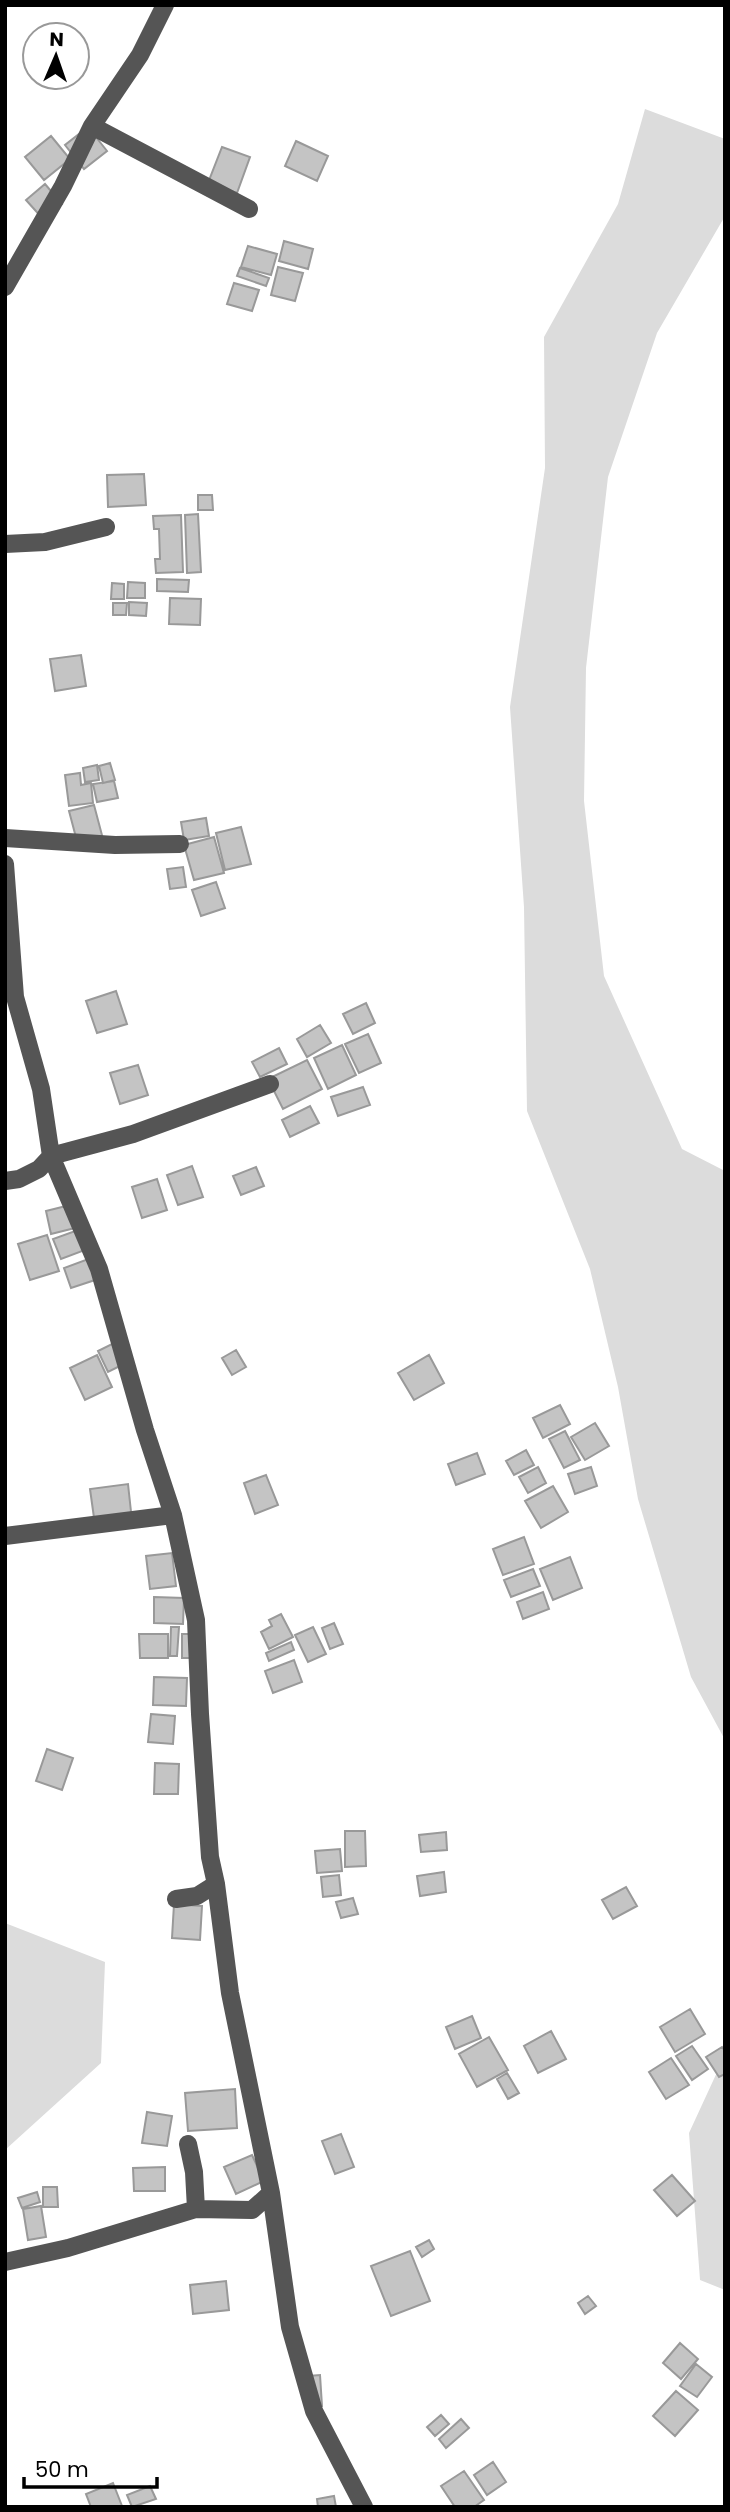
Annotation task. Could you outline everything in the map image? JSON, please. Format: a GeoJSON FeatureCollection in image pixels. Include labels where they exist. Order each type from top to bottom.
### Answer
{"type":"FeatureCollection","features":[{"type":"Feature","properties":{"kind":"street"},"geometry":{"type":"LineString","coordinates":[[5,287],[62,186],[92,126],[140,55],[165,5]]}},
{"type":"Feature","properties":{"kind":"street"},"geometry":{"type":"LineString","coordinates":[[92,126],[248,209]]}},
{"type":"Feature","properties":{"kind":"street"},"geometry":{"type":"LineString","coordinates":[[5,544],[45,542],[106,527]]}},
{"type":"Feature","properties":{"kind":"street"},"geometry":{"type":"LineString","coordinates":[[5,838],[115,845],[180,844]]}},
{"type":"Feature","properties":{"kind":"street"},"geometry":{"type":"LineString","coordinates":[[5,864],[10,1000],[41,1089],[51,1156],[99,1269],[145,1430],[173,1515],[196,1620],[210,1857],[230,1993],[271,2193],[290,2327],[314,2411],[364,2507]]}},
{"type":"Feature","properties":{"kind":"street"},"geometry":{"type":"LineString","coordinates":[[5,1181],[19,1179],[38,1169],[51,1156],[133,1133],[270,1084]]}},
{"type":"Feature","properties":{"kind":"street"},"geometry":{"type":"LineString","coordinates":[[5,1536],[173,1515]]}},
{"type":"Feature","properties":{"kind":"street"},"geometry":{"type":"LineString","coordinates":[[176,1899],[197,1896],[216,1884]]}},
{"type":"Feature","properties":{"kind":"street"},"geometry":{"type":"LineString","coordinates":[[188,2144],[194,2172],[196,2209]]}},
{"type":"Feature","properties":{"kind":"street"},"geometry":{"type":"LineString","coordinates":[[5,2262],[68,2248],[196,2209],[252,2210],[271,2193]]}},
{"type":"Feature","properties":{"kind":"shaded area"},"geometry":{"type":"Polygon","coordinates":[[[645,109],[725,139],[725,216],[657,333],[608,477],[586,668],[584,801],[604,976],[682,1149],[725,1171],[725,1740],[691,1677],[638,1499],[618,1387],[590,1269],[527,1111],[524,907],[510,707],[545,468],[544,337],[618,204],[645,109]]]}},
{"type":"Feature","properties":{"kind":"shaded area"},"geometry":{"type":"Polygon","coordinates":[[[5,1923],[105,1962],[101,2063],[5,2150],[5,1923]]]}},
{"type":"Feature","properties":{"kind":"shaded area"},"geometry":{"type":"Polygon","coordinates":[[[725,2055],[725,2290],[700,2280],[689,2133],[725,2055]]]}},
{"type":"Feature","properties":{"kind":"building"},"geometry":{"type":"Polygon","coordinates":[[[88,127],[107,151],[84,169],[65,145],[88,127]]]}},
{"type":"Feature","properties":{"kind":"building"},"geometry":{"type":"Polygon","coordinates":[[[51,136],[70,159],[44,180],[25,157],[51,136]]]}},
{"type":"Feature","properties":{"kind":"building"},"geometry":{"type":"Polygon","coordinates":[[[296,141],[328,156],[317,181],[285,166],[296,141]]]}},
{"type":"Feature","properties":{"kind":"building"},"geometry":{"type":"Polygon","coordinates":[[[222,147],[250,157],[237,193],[208,183],[222,147]]]}},
{"type":"Feature","properties":{"kind":"building"},"geometry":{"type":"Polygon","coordinates":[[[45,184],[62,204],[44,220],[26,200],[45,184]]]}},
{"type":"Feature","properties":{"kind":"building"},"geometry":{"type":"Polygon","coordinates":[[[284,241],[313,249],[308,269],[279,261],[284,241]]]}},
{"type":"Feature","properties":{"kind":"building"},"geometry":{"type":"Polygon","coordinates":[[[248,246],[277,254],[271,275],[241,267],[248,246]]]}},
{"type":"Feature","properties":{"kind":"building"},"geometry":{"type":"Polygon","coordinates":[[[278,267],[303,273],[295,301],[271,295],[278,267]]]}},
{"type":"Feature","properties":{"kind":"building"},"geometry":{"type":"Polygon","coordinates":[[[240,268],[269,278],[266,286],[237,276],[240,268]]]}},
{"type":"Feature","properties":{"kind":"building"},"geometry":{"type":"Polygon","coordinates":[[[234,283],[259,290],[252,311],[227,304],[234,283]]]}},
{"type":"Feature","properties":{"kind":"building"},"geometry":{"type":"Polygon","coordinates":[[[144,474],[146,505],[108,507],[107,475],[144,474]]]}},
{"type":"Feature","properties":{"kind":"building"},"geometry":{"type":"Polygon","coordinates":[[[198,495],[212,495],[213,510],[198,510],[198,495]]]}},
{"type":"Feature","properties":{"kind":"building"},"geometry":{"type":"Polygon","coordinates":[[[198,514],[201,572],[187,573],[185,515],[198,514]]]}},
{"type":"Feature","properties":{"kind":"building"},"geometry":{"type":"Polygon","coordinates":[[[181,515],[183,572],[156,573],[155,559],[160,559],[159,529],[154,529],[153,516],[181,515]]]}},
{"type":"Feature","properties":{"kind":"building"},"geometry":{"type":"Polygon","coordinates":[[[157,579],[189,580],[188,592],[157,591],[157,579]]]}},
{"type":"Feature","properties":{"kind":"building"},"geometry":{"type":"Polygon","coordinates":[[[128,582],[145,583],[145,598],[127,598],[128,582]]]}},
{"type":"Feature","properties":{"kind":"building"},"geometry":{"type":"Polygon","coordinates":[[[112,583],[124,584],[124,599],[111,599],[112,583]]]}},
{"type":"Feature","properties":{"kind":"building"},"geometry":{"type":"Polygon","coordinates":[[[170,598],[201,599],[200,625],[169,624],[170,598]]]}},
{"type":"Feature","properties":{"kind":"building"},"geometry":{"type":"Polygon","coordinates":[[[129,602],[147,603],[146,616],[129,615],[129,602]]]}},
{"type":"Feature","properties":{"kind":"building"},"geometry":{"type":"Polygon","coordinates":[[[113,603],[127,603],[126,615],[113,615],[113,603]]]}},
{"type":"Feature","properties":{"kind":"building"},"geometry":{"type":"Polygon","coordinates":[[[81,655],[86,686],[55,691],[50,659],[81,655]]]}},
{"type":"Feature","properties":{"kind":"building"},"geometry":{"type":"Polygon","coordinates":[[[110,763],[115,780],[103,783],[99,766],[110,763]]]}},
{"type":"Feature","properties":{"kind":"building"},"geometry":{"type":"Polygon","coordinates":[[[97,765],[99,780],[85,782],[83,768],[97,765]]]}},
{"type":"Feature","properties":{"kind":"building"},"geometry":{"type":"Polygon","coordinates":[[[80,773],[81,785],[91,783],[93,803],[69,806],[65,775],[80,773]]]}},
{"type":"Feature","properties":{"kind":"building"},"geometry":{"type":"Polygon","coordinates":[[[114,781],[118,798],[97,802],[93,784],[114,781]]]}},
{"type":"Feature","properties":{"kind":"building"},"geometry":{"type":"Polygon","coordinates":[[[94,805],[103,839],[78,845],[69,811],[94,805]]]}},
{"type":"Feature","properties":{"kind":"building"},"geometry":{"type":"Polygon","coordinates":[[[206,818],[209,836],[184,840],[181,822],[206,818]]]}},
{"type":"Feature","properties":{"kind":"building"},"geometry":{"type":"Polygon","coordinates":[[[241,827],[251,864],[225,870],[216,833],[241,827]]]}},
{"type":"Feature","properties":{"kind":"building"},"geometry":{"type":"Polygon","coordinates":[[[214,837],[224,873],[194,880],[184,845],[214,837]]]}},
{"type":"Feature","properties":{"kind":"building"},"geometry":{"type":"Polygon","coordinates":[[[183,867],[186,887],[170,889],[167,869],[183,867]]]}},
{"type":"Feature","properties":{"kind":"building"},"geometry":{"type":"Polygon","coordinates":[[[216,882],[225,908],[201,916],[192,890],[216,882]]]}},
{"type":"Feature","properties":{"kind":"building"},"geometry":{"type":"Polygon","coordinates":[[[116,991],[127,1024],[97,1033],[86,1001],[116,991]]]}},
{"type":"Feature","properties":{"kind":"building"},"geometry":{"type":"Polygon","coordinates":[[[366,1003],[375,1023],[353,1034],[343,1014],[366,1003]]]}},
{"type":"Feature","properties":{"kind":"building"},"geometry":{"type":"Polygon","coordinates":[[[320,1025],[331,1043],[307,1057],[297,1039],[320,1025]]]}},
{"type":"Feature","properties":{"kind":"building"},"geometry":{"type":"Polygon","coordinates":[[[368,1034],[381,1063],[359,1073],[345,1044],[368,1034]]]}},
{"type":"Feature","properties":{"kind":"building"},"geometry":{"type":"Polygon","coordinates":[[[342,1045],[356,1075],[328,1089],[314,1058],[342,1045]]]}},
{"type":"Feature","properties":{"kind":"building"},"geometry":{"type":"Polygon","coordinates":[[[279,1048],[287,1064],[260,1077],[252,1062],[279,1048]]]}},
{"type":"Feature","properties":{"kind":"building"},"geometry":{"type":"Polygon","coordinates":[[[307,1060],[322,1089],[283,1109],[268,1079],[307,1060]]]}},
{"type":"Feature","properties":{"kind":"building"},"geometry":{"type":"Polygon","coordinates":[[[138,1065],[148,1095],[120,1104],[110,1073],[138,1065]]]}},
{"type":"Feature","properties":{"kind":"building"},"geometry":{"type":"Polygon","coordinates":[[[363,1087],[370,1105],[338,1116],[331,1097],[363,1087]]]}},
{"type":"Feature","properties":{"kind":"building"},"geometry":{"type":"Polygon","coordinates":[[[310,1106],[319,1123],[290,1137],[282,1120],[310,1106]]]}},
{"type":"Feature","properties":{"kind":"building"},"geometry":{"type":"Polygon","coordinates":[[[192,1166],[203,1197],[178,1205],[167,1175],[192,1166]]]}},
{"type":"Feature","properties":{"kind":"building"},"geometry":{"type":"Polygon","coordinates":[[[256,1167],[264,1186],[241,1195],[233,1176],[256,1167]]]}},
{"type":"Feature","properties":{"kind":"building"},"geometry":{"type":"Polygon","coordinates":[[[157,1179],[167,1210],[142,1218],[132,1187],[157,1179]]]}},
{"type":"Feature","properties":{"kind":"building"},"geometry":{"type":"Polygon","coordinates":[[[74,1204],[79,1227],[51,1234],[46,1211],[74,1204]]]}},
{"type":"Feature","properties":{"kind":"building"},"geometry":{"type":"Polygon","coordinates":[[[78,1230],[85,1250],[61,1259],[53,1239],[78,1230]]]}},
{"type":"Feature","properties":{"kind":"building"},"geometry":{"type":"Polygon","coordinates":[[[47,1235],[59,1271],[30,1280],[18,1244],[47,1235]]]}},
{"type":"Feature","properties":{"kind":"building"},"geometry":{"type":"Polygon","coordinates":[[[91,1258],[98,1279],[71,1288],[64,1268],[91,1258]]]}},
{"type":"Feature","properties":{"kind":"building"},"geometry":{"type":"Polygon","coordinates":[[[116,1342],[126,1363],[108,1372],[98,1351],[116,1342]]]}},
{"type":"Feature","properties":{"kind":"building"},"geometry":{"type":"Polygon","coordinates":[[[236,1350],[246,1367],[232,1375],[222,1358],[236,1350]]]}},
{"type":"Feature","properties":{"kind":"building"},"geometry":{"type":"Polygon","coordinates":[[[97,1355],[112,1387],[85,1400],[70,1368],[97,1355]]]}},
{"type":"Feature","properties":{"kind":"building"},"geometry":{"type":"Polygon","coordinates":[[[429,1355],[444,1383],[414,1400],[398,1373],[429,1355]]]}},
{"type":"Feature","properties":{"kind":"building"},"geometry":{"type":"Polygon","coordinates":[[[560,1405],[570,1424],[543,1438],[533,1418],[560,1405]]]}},
{"type":"Feature","properties":{"kind":"building"},"geometry":{"type":"Polygon","coordinates":[[[595,1423],[609,1446],[585,1460],[571,1437],[595,1423]]]}},
{"type":"Feature","properties":{"kind":"building"},"geometry":{"type":"Polygon","coordinates":[[[565,1431],[580,1460],[564,1468],[549,1439],[565,1431]]]}},
{"type":"Feature","properties":{"kind":"building"},"geometry":{"type":"Polygon","coordinates":[[[526,1450],[534,1465],[514,1475],[506,1461],[526,1450]]]}},
{"type":"Feature","properties":{"kind":"building"},"geometry":{"type":"Polygon","coordinates":[[[477,1453],[485,1474],[456,1485],[448,1464],[477,1453]]]}},
{"type":"Feature","properties":{"kind":"building"},"geometry":{"type":"Polygon","coordinates":[[[538,1467],[546,1483],[528,1493],[519,1477],[538,1467]]]}},
{"type":"Feature","properties":{"kind":"building"},"geometry":{"type":"Polygon","coordinates":[[[591,1467],[597,1486],[575,1494],[568,1474],[591,1467]]]}},
{"type":"Feature","properties":{"kind":"building"},"geometry":{"type":"Polygon","coordinates":[[[266,1475],[278,1505],[255,1514],[244,1483],[266,1475]]]}},
{"type":"Feature","properties":{"kind":"building"},"geometry":{"type":"Polygon","coordinates":[[[128,1484],[132,1521],[95,1525],[90,1489],[128,1484]]]}},
{"type":"Feature","properties":{"kind":"building"},"geometry":{"type":"Polygon","coordinates":[[[553,1486],[568,1512],[541,1528],[525,1501],[553,1486]]]}},
{"type":"Feature","properties":{"kind":"building"},"geometry":{"type":"Polygon","coordinates":[[[524,1537],[534,1564],[503,1575],[493,1549],[524,1537]]]}},
{"type":"Feature","properties":{"kind":"building"},"geometry":{"type":"Polygon","coordinates":[[[172,1553],[176,1586],[150,1589],[146,1556],[172,1553]]]}},
{"type":"Feature","properties":{"kind":"building"},"geometry":{"type":"Polygon","coordinates":[[[570,1557],[582,1588],[553,1600],[540,1569],[570,1557]]]}},
{"type":"Feature","properties":{"kind":"building"},"geometry":{"type":"Polygon","coordinates":[[[533,1569],[540,1586],[511,1597],[504,1580],[533,1569]]]}},
{"type":"Feature","properties":{"kind":"building"},"geometry":{"type":"Polygon","coordinates":[[[543,1592],[549,1609],[523,1619],[517,1602],[543,1592]]]}},
{"type":"Feature","properties":{"kind":"building"},"geometry":{"type":"Polygon","coordinates":[[[154,1597],[184,1598],[183,1624],[154,1623],[154,1597]]]}},
{"type":"Feature","properties":{"kind":"building"},"geometry":{"type":"Polygon","coordinates":[[[281,1614],[293,1637],[269,1649],[261,1632],[272,1626],[269,1620],[281,1614]]]}},
{"type":"Feature","properties":{"kind":"building"},"geometry":{"type":"Polygon","coordinates":[[[334,1623],[343,1644],[330,1649],[322,1628],[334,1623]]]}},
{"type":"Feature","properties":{"kind":"building"},"geometry":{"type":"Polygon","coordinates":[[[171,1627],[179,1627],[177,1656],[170,1656],[171,1627]]]}},
{"type":"Feature","properties":{"kind":"building"},"geometry":{"type":"Polygon","coordinates":[[[313,1627],[326,1654],[308,1662],[295,1635],[313,1627]]]}},
{"type":"Feature","properties":{"kind":"building"},"geometry":{"type":"Polygon","coordinates":[[[139,1634],[168,1634],[168,1658],[140,1658],[139,1634]]]}},
{"type":"Feature","properties":{"kind":"building"},"geometry":{"type":"Polygon","coordinates":[[[182,1634],[199,1634],[199,1658],[182,1658],[182,1634]]]}},
{"type":"Feature","properties":{"kind":"building"},"geometry":{"type":"Polygon","coordinates":[[[291,1642],[294,1650],[269,1661],[266,1653],[291,1642]]]}},
{"type":"Feature","properties":{"kind":"building"},"geometry":{"type":"Polygon","coordinates":[[[294,1660],[302,1682],[273,1693],[265,1671],[294,1660]]]}},
{"type":"Feature","properties":{"kind":"building"},"geometry":{"type":"Polygon","coordinates":[[[154,1677],[187,1678],[186,1706],[153,1705],[154,1677]]]}},
{"type":"Feature","properties":{"kind":"building"},"geometry":{"type":"Polygon","coordinates":[[[151,1714],[175,1716],[173,1744],[148,1742],[151,1714]]]}},
{"type":"Feature","properties":{"kind":"building"},"geometry":{"type":"Polygon","coordinates":[[[47,1749],[73,1758],[62,1790],[36,1781],[47,1749]]]}},
{"type":"Feature","properties":{"kind":"building"},"geometry":{"type":"Polygon","coordinates":[[[155,1763],[179,1764],[178,1794],[154,1794],[155,1763]]]}},
{"type":"Feature","properties":{"kind":"building"},"geometry":{"type":"Polygon","coordinates":[[[345,1831],[365,1831],[366,1866],[345,1867],[345,1831]]]}},
{"type":"Feature","properties":{"kind":"building"},"geometry":{"type":"Polygon","coordinates":[[[446,1832],[447,1850],[421,1852],[419,1835],[446,1832]]]}},
{"type":"Feature","properties":{"kind":"building"},"geometry":{"type":"Polygon","coordinates":[[[340,1849],[342,1871],[317,1873],[315,1851],[340,1849]]]}},
{"type":"Feature","properties":{"kind":"building"},"geometry":{"type":"Polygon","coordinates":[[[444,1872],[446,1892],[420,1896],[417,1876],[444,1872]]]}},
{"type":"Feature","properties":{"kind":"building"},"geometry":{"type":"Polygon","coordinates":[[[339,1875],[341,1895],[323,1897],[321,1877],[339,1875]]]}},
{"type":"Feature","properties":{"kind":"building"},"geometry":{"type":"Polygon","coordinates":[[[626,1887],[637,1906],[613,1919],[602,1900],[626,1887]]]}},
{"type":"Feature","properties":{"kind":"building"},"geometry":{"type":"Polygon","coordinates":[[[353,1898],[358,1914],[341,1918],[336,1902],[353,1898]]]}},
{"type":"Feature","properties":{"kind":"building"},"geometry":{"type":"Polygon","coordinates":[[[174,1904],[202,1906],[200,1940],[172,1938],[174,1904]]]}},
{"type":"Feature","properties":{"kind":"building"},"geometry":{"type":"Polygon","coordinates":[[[690,2009],[705,2034],[675,2052],[660,2027],[690,2009]]]}},
{"type":"Feature","properties":{"kind":"building"},"geometry":{"type":"Polygon","coordinates":[[[472,2016],[481,2038],[455,2049],[446,2027],[472,2016]]]}},
{"type":"Feature","properties":{"kind":"building"},"geometry":{"type":"Polygon","coordinates":[[[551,2031],[566,2059],[538,2073],[524,2046],[551,2031]]]}},
{"type":"Feature","properties":{"kind":"building"},"geometry":{"type":"Polygon","coordinates":[[[489,2037],[508,2070],[477,2087],[459,2054],[489,2037]]]}},
{"type":"Feature","properties":{"kind":"building"},"geometry":{"type":"Polygon","coordinates":[[[692,2046],[708,2069],[692,2080],[676,2056],[692,2046]]]}},
{"type":"Feature","properties":{"kind":"building"},"geometry":{"type":"Polygon","coordinates":[[[722,2047],[725,2051],[725,2074],[719,2077],[706,2057],[722,2047]]]}},
{"type":"Feature","properties":{"kind":"building"},"geometry":{"type":"Polygon","coordinates":[[[671,2058],[689,2085],[666,2099],[649,2072],[671,2058]]]}},
{"type":"Feature","properties":{"kind":"building"},"geometry":{"type":"Polygon","coordinates":[[[507,2073],[519,2093],[508,2099],[497,2079],[507,2073]]]}},
{"type":"Feature","properties":{"kind":"building"},"geometry":{"type":"Polygon","coordinates":[[[235,2089],[237,2128],[188,2131],[185,2093],[235,2089]]]}},
{"type":"Feature","properties":{"kind":"building"},"geometry":{"type":"Polygon","coordinates":[[[147,2112],[172,2116],[167,2146],[142,2143],[147,2112]]]}},
{"type":"Feature","properties":{"kind":"building"},"geometry":{"type":"Polygon","coordinates":[[[341,2134],[354,2167],[335,2174],[322,2141],[341,2134]]]}},
{"type":"Feature","properties":{"kind":"building"},"geometry":{"type":"Polygon","coordinates":[[[252,2155],[264,2181],[236,2194],[224,2167],[252,2155]]]}},
{"type":"Feature","properties":{"kind":"building"},"geometry":{"type":"Polygon","coordinates":[[[165,2167],[165,2191],[134,2191],[133,2168],[165,2167]]]}},
{"type":"Feature","properties":{"kind":"building"},"geometry":{"type":"Polygon","coordinates":[[[672,2175],[695,2201],[677,2216],[654,2190],[672,2175]]]}},
{"type":"Feature","properties":{"kind":"building"},"geometry":{"type":"Polygon","coordinates":[[[43,2187],[57,2187],[58,2207],[43,2207],[43,2187]]]}},
{"type":"Feature","properties":{"kind":"building"},"geometry":{"type":"Polygon","coordinates":[[[37,2192],[40,2202],[22,2208],[18,2198],[37,2192]]]}},
{"type":"Feature","properties":{"kind":"building"},"geometry":{"type":"Polygon","coordinates":[[[41,2206],[46,2237],[28,2240],[23,2209],[41,2206]]]}},
{"type":"Feature","properties":{"kind":"building"},"geometry":{"type":"Polygon","coordinates":[[[429,2240],[434,2249],[422,2257],[416,2247],[429,2240]]]}},
{"type":"Feature","properties":{"kind":"building"},"geometry":{"type":"Polygon","coordinates":[[[410,2251],[430,2301],[391,2316],[371,2266],[410,2251]]]}},
{"type":"Feature","properties":{"kind":"building"},"geometry":{"type":"Polygon","coordinates":[[[226,2281],[229,2310],[193,2314],[190,2285],[226,2281]]]}},
{"type":"Feature","properties":{"kind":"building"},"geometry":{"type":"Polygon","coordinates":[[[588,2296],[596,2306],[585,2314],[578,2303],[588,2296]]]}},
{"type":"Feature","properties":{"kind":"building"},"geometry":{"type":"Polygon","coordinates":[[[680,2343],[698,2359],[681,2379],[663,2363],[680,2343]]]}},
{"type":"Feature","properties":{"kind":"building"},"geometry":{"type":"Polygon","coordinates":[[[696,2364],[712,2377],[697,2397],[680,2386],[696,2364]]]}},
{"type":"Feature","properties":{"kind":"building"},"geometry":{"type":"Polygon","coordinates":[[[320,2375],[322,2406],[315,2405],[308,2376],[320,2375]]]}},
{"type":"Feature","properties":{"kind":"building"},"geometry":{"type":"Polygon","coordinates":[[[676,2391],[698,2410],[675,2436],[653,2416],[676,2391]]]}},
{"type":"Feature","properties":{"kind":"building"},"geometry":{"type":"Polygon","coordinates":[[[441,2415],[449,2424],[435,2436],[427,2427],[441,2415]]]}},
{"type":"Feature","properties":{"kind":"building"},"geometry":{"type":"Polygon","coordinates":[[[461,2419],[469,2428],[446,2448],[439,2439],[461,2419]]]}},
{"type":"Feature","properties":{"kind":"building"},"geometry":{"type":"Polygon","coordinates":[[[493,2462],[506,2482],[487,2495],[474,2475],[493,2462]]]}},
{"type":"Feature","properties":{"kind":"building"},"geometry":{"type":"Polygon","coordinates":[[[464,2471],[484,2500],[474,2507],[455,2507],[441,2486],[464,2471]]]}},
{"type":"Feature","properties":{"kind":"building"},"geometry":{"type":"Polygon","coordinates":[[[113,2483],[122,2506],[91,2507],[86,2494],[113,2483]]]}},
{"type":"Feature","properties":{"kind":"building"},"geometry":{"type":"Polygon","coordinates":[[[150,2486],[156,2499],[132,2507],[127,2495],[150,2486]]]}},
{"type":"Feature","properties":{"kind":"building"},"geometry":{"type":"Polygon","coordinates":[[[334,2496],[336,2507],[318,2507],[317,2499],[334,2496]]]}}]}
